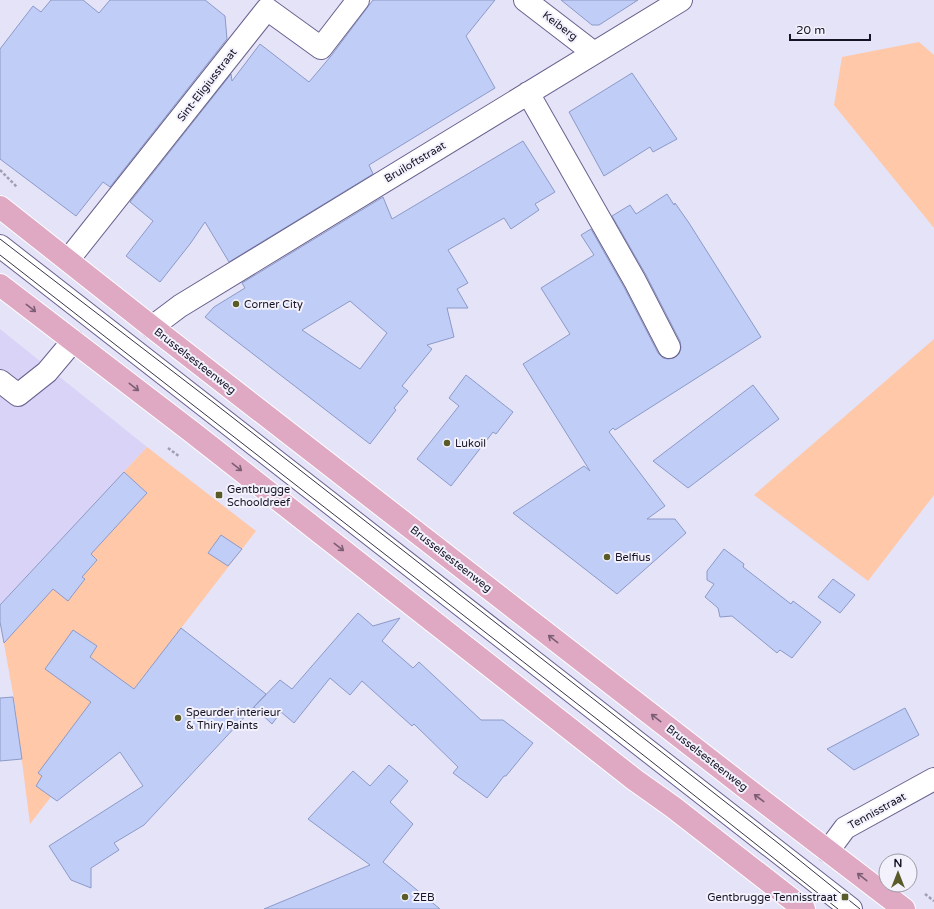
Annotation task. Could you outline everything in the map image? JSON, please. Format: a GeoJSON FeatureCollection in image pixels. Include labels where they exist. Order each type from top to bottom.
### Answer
{"type":"FeatureCollection","features":[{"type":"Feature","properties":{"kind":"main road","name":"Brusselsesteenweg"},"geometry":{"type":"LineString","coordinates":[[0,207],[736,781],[904,909]]}},
{"type":"Feature","properties":{"kind":"main road"},"geometry":{"type":"LineString","coordinates":[[0,285],[192,432],[629,775],[673,807],[804,909]]}},
{"type":"Feature","properties":{"kind":"street","name":"Sint-Eligiusstraat"},"geometry":{"type":"LineString","coordinates":[[68,260],[260,5],[321,48],[358,0]]}},
{"type":"Feature","properties":{"kind":"street","name":"Keiberg"},"geometry":{"type":"LineString","coordinates":[[525,0],[594,53]]}},
{"type":"Feature","properties":{"kind":"street","name":"Bruiloftstraat"},"geometry":{"type":"LineString","coordinates":[[152,327],[180,306],[681,0]]}},
{"type":"Feature","properties":{"kind":"street"},"geometry":{"type":"LineString","coordinates":[[528,93],[635,281],[669,347]]}},
{"type":"Feature","properties":{"kind":"street"},"geometry":{"type":"LineString","coordinates":[[0,246],[851,909]]}},
{"type":"Feature","properties":{"kind":"street"},"geometry":{"type":"LineString","coordinates":[[0,381],[18,395],[47,372],[73,341]]}},
{"type":"Feature","properties":{"kind":"street","name":"Tennisstraat"},"geometry":{"type":"LineString","coordinates":[[828,850],[845,828],[934,779]]}},
{"type":"Feature","properties":{"kind":"shaded area"},"geometry":{"type":"Polygon","coordinates":[[[919,42],[934,55],[934,228],[834,105],[842,57],[919,42]]]}},
{"type":"Feature","properties":{"kind":"shaded area"},"geometry":{"type":"Polygon","coordinates":[[[0,329],[147,447],[0,605],[0,329]]]}},
{"type":"Feature","properties":{"kind":"shaded area"},"geometry":{"type":"Polygon","coordinates":[[[934,339],[934,495],[868,581],[754,495],[934,339]]]}},
{"type":"Feature","properties":{"kind":"shaded area"},"geometry":{"type":"Polygon","coordinates":[[[147,447],[256,531],[30,824],[14,699],[0,622],[0,605],[147,447]]]}},
{"type":"Feature","properties":{"kind":"building"},"geometry":{"type":"Polygon","coordinates":[[[51,0],[83,0],[99,13],[110,0],[205,0],[225,16],[227,39],[110,187],[103,182],[76,216],[0,159],[0,49],[33,6],[41,12],[51,0]]]}},
{"type":"Feature","properties":{"kind":"building"},"geometry":{"type":"Polygon","coordinates":[[[373,0],[495,0],[466,36],[495,88],[369,165],[373,174],[229,262],[205,222],[160,282],[126,256],[153,221],[130,202],[231,74],[232,81],[260,44],[309,82],[331,56],[373,0]]]}},
{"type":"Feature","properties":{"kind":"building"},"geometry":{"type":"Polygon","coordinates":[[[561,0],[638,0],[599,25],[592,25],[561,0]]]}},
{"type":"Feature","properties":{"kind":"building"},"geometry":{"type":"Polygon","coordinates":[[[632,73],[677,139],[653,152],[650,147],[604,176],[569,112],[632,73]]]}},
{"type":"Feature","properties":{"kind":"building"},"geometry":{"type":"Polygon","coordinates":[[[523,141],[555,192],[535,204],[539,210],[511,229],[504,218],[448,250],[468,283],[457,289],[468,308],[447,308],[454,337],[427,345],[432,349],[402,386],[408,391],[394,408],[396,410],[370,444],[205,317],[214,307],[245,288],[242,283],[383,197],[392,219],[523,141]],[[350,301],[302,330],[360,369],[387,333],[350,301]]]}},
{"type":"Feature","properties":{"kind":"building"},"geometry":{"type":"Polygon","coordinates":[[[667,194],[689,223],[761,337],[615,430],[613,428],[609,432],[665,506],[647,519],[675,519],[686,533],[617,594],[513,513],[584,466],[590,471],[523,364],[570,334],[541,288],[594,255],[581,235],[591,229],[624,287],[658,353],[663,358],[668,359],[674,358],[679,354],[681,348],[680,341],[646,275],[612,216],[630,205],[636,214],[667,194]]]}},
{"type":"Feature","properties":{"kind":"building"},"geometry":{"type":"Polygon","coordinates":[[[466,375],[513,412],[496,434],[493,432],[451,486],[417,459],[459,406],[449,398],[466,375]]]}},
{"type":"Feature","properties":{"kind":"building"},"geometry":{"type":"Polygon","coordinates":[[[753,385],[779,419],[688,488],[653,461],[753,385]]]}},
{"type":"Feature","properties":{"kind":"building"},"geometry":{"type":"Polygon","coordinates":[[[124,472],[147,493],[91,554],[97,560],[82,577],[85,579],[68,601],[53,589],[4,643],[0,622],[0,605],[124,472]]]}},
{"type":"Feature","properties":{"kind":"building"},"geometry":{"type":"Polygon","coordinates":[[[221,535],[242,549],[228,566],[208,553],[221,535]]]}},
{"type":"Feature","properties":{"kind":"building"},"geometry":{"type":"Polygon","coordinates":[[[724,549],[744,564],[743,567],[791,604],[793,601],[821,622],[792,658],[780,650],[777,653],[732,616],[720,617],[718,608],[705,597],[714,584],[707,580],[707,571],[724,549]]]}},
{"type":"Feature","properties":{"kind":"building"},"geometry":{"type":"Polygon","coordinates":[[[833,579],[855,595],[840,613],[818,597],[833,579]]]}},
{"type":"Feature","properties":{"kind":"building"},"geometry":{"type":"Polygon","coordinates":[[[358,613],[373,626],[400,618],[382,641],[413,668],[419,662],[481,720],[503,720],[533,743],[487,798],[453,773],[458,767],[414,724],[412,726],[362,681],[350,695],[330,678],[294,723],[281,712],[272,724],[254,707],[280,680],[292,689],[358,613]]]}},
{"type":"Feature","properties":{"kind":"building"},"geometry":{"type":"Polygon","coordinates":[[[181,628],[266,694],[144,825],[114,843],[119,850],[91,868],[91,888],[71,880],[49,846],[143,786],[120,752],[57,801],[36,786],[42,776],[38,773],[91,702],[45,669],[73,630],[97,646],[90,657],[134,689],[181,628]]]}},
{"type":"Feature","properties":{"kind":"building"},"geometry":{"type":"Polygon","coordinates":[[[13,697],[22,759],[0,761],[0,698],[13,697]]]}},
{"type":"Feature","properties":{"kind":"building"},"geometry":{"type":"Polygon","coordinates":[[[905,708],[919,735],[854,770],[827,749],[905,708]]]}},
{"type":"Feature","properties":{"kind":"building"},"geometry":{"type":"Polygon","coordinates":[[[389,765],[408,781],[390,802],[413,824],[383,862],[440,909],[264,909],[370,865],[308,819],[353,771],[370,786],[389,765]]]}},
{"type":"Feature","properties":{"kind":"tram line"},"geometry":{"type":"LineString","coordinates":[[0,239],[214,403],[778,843],[860,909]]}},
{"type":"Feature","properties":{"kind":"tram line"},"geometry":{"type":"LineString","coordinates":[[0,255],[647,758],[838,909]]}},
{"type":"Feature","properties":{"kind":"place","name":"Corner City"},"geometry":{"type":"Point","coordinates":[236,304]}},
{"type":"Feature","properties":{"kind":"place","name":"Lukoil"},"geometry":{"type":"Point","coordinates":[447,443]}},
{"type":"Feature","properties":{"kind":"place","name":"Gentbrugge Schooldreef"},"geometry":{"type":"Point","coordinates":[219,495]}},
{"type":"Feature","properties":{"kind":"place","name":"Belfius"},"geometry":{"type":"Point","coordinates":[607,557]}},
{"type":"Feature","properties":{"kind":"place","name":"Speurder interieur & Thiry Paints"},"geometry":{"type":"Point","coordinates":[178,718]}},
{"type":"Feature","properties":{"kind":"place","name":"ZEB"},"geometry":{"type":"Point","coordinates":[405,897]}},
{"type":"Feature","properties":{"kind":"place","name":"Gentbrugge Tennisstraat"},"geometry":{"type":"Point","coordinates":[845,897]}}]}
